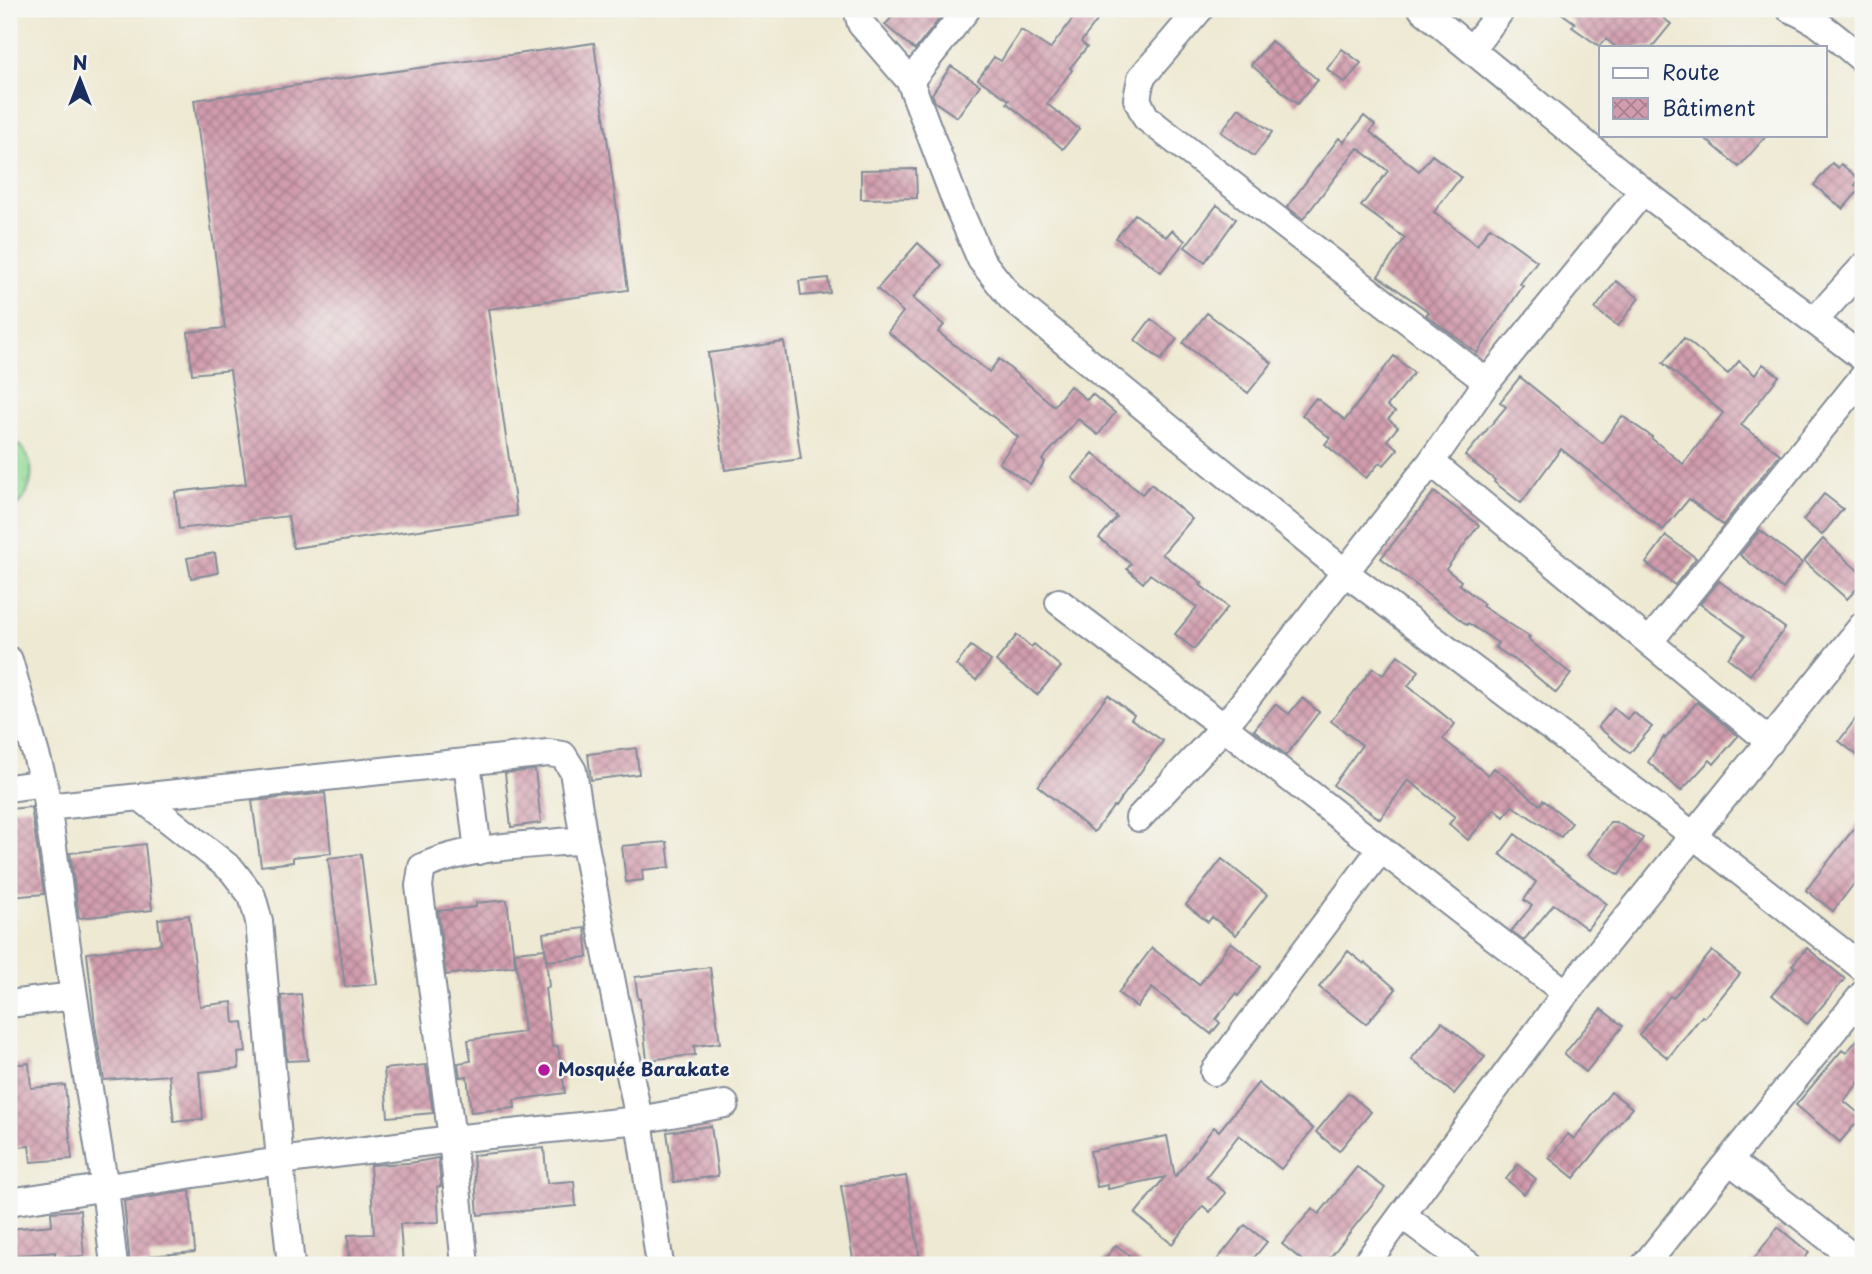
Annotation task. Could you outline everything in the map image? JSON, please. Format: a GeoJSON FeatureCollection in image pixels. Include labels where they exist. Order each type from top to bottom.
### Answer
{"type":"FeatureCollection","features":[{"type":"Feature","properties":{"kind":"street"},"geometry":{"type":"LineString","coordinates":[[862,9],[859,17],[861,24],[910,81],[981,260],[1011,298],[1346,573],[1693,835],[1863,968]]}},
{"type":"Feature","properties":{"kind":"street"},"geometry":{"type":"LineString","coordinates":[[910,81],[967,9]]}},
{"type":"Feature","properties":{"kind":"street"},"geometry":{"type":"LineString","coordinates":[[1200,9],[1141,78],[1138,99],[1146,118],[1488,382]]}},
{"type":"Feature","properties":{"kind":"street"},"geometry":{"type":"LineString","coordinates":[[1422,9],[1643,191],[1863,358]]}},
{"type":"Feature","properties":{"kind":"street"},"geometry":{"type":"LineString","coordinates":[[1472,49],[1502,9]]}},
{"type":"Feature","properties":{"kind":"street"},"geometry":{"type":"LineString","coordinates":[[1790,9],[1821,26],[1863,60]]}},
{"type":"Feature","properties":{"kind":"street"},"geometry":{"type":"LineString","coordinates":[[1139,818],[1224,727],[1431,462],[1488,382],[1643,191]]}},
{"type":"Feature","properties":{"kind":"street"},"geometry":{"type":"LineString","coordinates":[[1815,320],[1863,267]]}},
{"type":"Feature","properties":{"kind":"street"},"geometry":{"type":"LineString","coordinates":[[1649,642],[1863,377]]}},
{"type":"Feature","properties":{"kind":"street"},"geometry":{"type":"LineString","coordinates":[[1431,462],[1770,742]]}},
{"type":"Feature","properties":{"kind":"street"},"geometry":{"type":"LineString","coordinates":[[1059,602],[1566,993]]}},
{"type":"Feature","properties":{"kind":"street"},"geometry":{"type":"LineString","coordinates":[[1365,1265],[1566,993],[1863,625]]}},
{"type":"Feature","properties":{"kind":"street"},"geometry":{"type":"LineString","coordinates":[[9,660],[45,795],[105,1188],[114,1265]]}},
{"type":"Feature","properties":{"kind":"street"},"geometry":{"type":"LineString","coordinates":[[9,788],[45,795],[140,797],[548,753],[563,755],[573,771],[639,1120],[660,1265]]}},
{"type":"Feature","properties":{"kind":"street"},"geometry":{"type":"LineString","coordinates":[[467,762],[478,851]]}},
{"type":"Feature","properties":{"kind":"street"},"geometry":{"type":"LineString","coordinates":[[140,797],[232,870],[252,896],[259,921],[291,1265]]}},
{"type":"Feature","properties":{"kind":"street"},"geometry":{"type":"LineString","coordinates":[[465,1265],[452,1139],[419,886],[422,867],[440,859],[478,851],[584,840]]}},
{"type":"Feature","properties":{"kind":"street"},"geometry":{"type":"LineString","coordinates":[[1214,1072],[1381,849]]}},
{"type":"Feature","properties":{"kind":"street"},"geometry":{"type":"LineString","coordinates":[[1645,1265],[1863,993]]}},
{"type":"Feature","properties":{"kind":"street"},"geometry":{"type":"LineString","coordinates":[[9,1004],[74,996]]}},
{"type":"Feature","properties":{"kind":"street"},"geometry":{"type":"LineString","coordinates":[[9,1202],[280,1161],[452,1139],[639,1120],[724,1104]]}},
{"type":"Feature","properties":{"kind":"street"},"geometry":{"type":"LineString","coordinates":[[1730,1161],[1863,1265]]}},
{"type":"Feature","properties":{"kind":"street"},"geometry":{"type":"LineString","coordinates":[[1402,1215],[1469,1265]]}},
{"type":"Feature","properties":{"kind":"green space"},"geometry":{"type":"Polygon","coordinates":[[[9,438],[26,454],[31,475],[25,495],[9,512],[9,438]]]}},
{"type":"Feature","properties":{"kind":"building"},"geometry":{"type":"Polygon","coordinates":[[[899,9],[947,9],[915,50],[885,25],[899,9]]]}},
{"type":"Feature","properties":{"kind":"building"},"geometry":{"type":"Polygon","coordinates":[[[1080,9],[1106,9],[1081,42],[1087,47],[1047,104],[1079,129],[1063,149],[1007,103],[1009,100],[978,79],[994,57],[1001,61],[1021,30],[1050,49],[1080,9]]]}},
{"type":"Feature","properties":{"kind":"building"},"geometry":{"type":"Polygon","coordinates":[[[1556,9],[1651,9],[1671,24],[1653,46],[1615,46],[1606,39],[1599,46],[1572,27],[1575,23],[1556,9]]]}},
{"type":"Feature","properties":{"kind":"building"},"geometry":{"type":"Polygon","coordinates":[[[1271,41],[1318,80],[1297,104],[1251,65],[1271,41]]]}},
{"type":"Feature","properties":{"kind":"building"},"geometry":{"type":"Polygon","coordinates":[[[594,43],[628,290],[488,309],[517,516],[293,548],[288,516],[179,529],[175,492],[246,484],[230,370],[192,374],[188,332],[225,328],[194,100],[594,43]]]}},
{"type":"Feature","properties":{"kind":"building"},"geometry":{"type":"Polygon","coordinates":[[[1342,49],[1361,63],[1345,83],[1327,69],[1342,49]]]}},
{"type":"Feature","properties":{"kind":"building"},"geometry":{"type":"Polygon","coordinates":[[[951,66],[980,85],[957,117],[935,102],[932,94],[951,66]]]}},
{"type":"Feature","properties":{"kind":"building"},"geometry":{"type":"Polygon","coordinates":[[[1239,108],[1272,132],[1254,156],[1221,132],[1239,108]]]}},
{"type":"Feature","properties":{"kind":"building"},"geometry":{"type":"Polygon","coordinates":[[[1364,116],[1375,125],[1370,132],[1419,171],[1432,155],[1461,177],[1434,212],[1477,245],[1490,227],[1537,261],[1477,353],[1426,315],[1429,312],[1378,276],[1405,238],[1361,206],[1388,171],[1358,148],[1303,219],[1287,207],[1339,138],[1344,142],[1364,116]]]}},
{"type":"Feature","properties":{"kind":"building"},"geometry":{"type":"Polygon","coordinates":[[[1702,136],[1766,136],[1739,167],[1702,136]]]}},
{"type":"Feature","properties":{"kind":"building"},"geometry":{"type":"Polygon","coordinates":[[[1832,163],[1838,168],[1841,164],[1859,179],[1855,185],[1860,189],[1843,209],[1814,185],[1832,163]]]}},
{"type":"Feature","properties":{"kind":"building"},"geometry":{"type":"Polygon","coordinates":[[[916,169],[917,198],[861,199],[861,170],[916,169]]]}},
{"type":"Feature","properties":{"kind":"building"},"geometry":{"type":"Polygon","coordinates":[[[1217,205],[1236,219],[1205,262],[1185,247],[1217,205]]]}},
{"type":"Feature","properties":{"kind":"building"},"geometry":{"type":"Polygon","coordinates":[[[1135,214],[1166,237],[1172,230],[1185,241],[1161,272],[1116,238],[1135,214]]]}},
{"type":"Feature","properties":{"kind":"building"},"geometry":{"type":"Polygon","coordinates":[[[918,243],[942,265],[913,298],[944,325],[938,332],[989,372],[999,359],[1054,406],[1070,386],[1087,400],[1092,394],[1115,413],[1098,435],[1078,419],[1042,460],[1045,462],[1030,484],[999,463],[1018,437],[888,332],[903,312],[877,289],[918,243]]]}},
{"type":"Feature","properties":{"kind":"building"},"geometry":{"type":"Polygon","coordinates":[[[828,278],[830,293],[801,296],[799,281],[828,278]]]}},
{"type":"Feature","properties":{"kind":"building"},"geometry":{"type":"Polygon","coordinates":[[[1616,281],[1639,298],[1618,326],[1595,309],[1616,281]]]}},
{"type":"Feature","properties":{"kind":"building"},"geometry":{"type":"Polygon","coordinates":[[[1207,313],[1272,363],[1248,393],[1183,343],[1207,313]]]}},
{"type":"Feature","properties":{"kind":"building"},"geometry":{"type":"Polygon","coordinates":[[[1151,319],[1177,339],[1161,360],[1135,340],[1151,319]]]}},
{"type":"Feature","properties":{"kind":"building"},"geometry":{"type":"Polygon","coordinates":[[[1684,338],[1728,374],[1739,361],[1755,375],[1763,364],[1779,376],[1741,425],[1780,454],[1723,525],[1689,499],[1663,530],[1561,449],[1521,503],[1465,456],[1506,407],[1500,402],[1520,377],[1602,443],[1622,416],[1683,464],[1723,413],[1663,363],[1684,338]]]}},
{"type":"Feature","properties":{"kind":"building"},"geometry":{"type":"Polygon","coordinates":[[[784,342],[801,459],[725,470],[708,353],[784,342]]]}},
{"type":"Feature","properties":{"kind":"building"},"geometry":{"type":"Polygon","coordinates":[[[1394,356],[1414,373],[1387,406],[1395,412],[1388,419],[1398,427],[1387,440],[1398,449],[1384,465],[1380,462],[1366,478],[1325,444],[1330,438],[1302,415],[1316,398],[1345,420],[1394,356]]]}},
{"type":"Feature","properties":{"kind":"building"},"geometry":{"type":"Polygon","coordinates":[[[1093,453],[1142,494],[1151,484],[1192,519],[1162,554],[1202,583],[1200,585],[1228,607],[1194,649],[1175,634],[1197,607],[1150,574],[1143,583],[1127,569],[1131,564],[1099,538],[1117,517],[1072,478],[1093,453]]]}},
{"type":"Feature","properties":{"kind":"building"},"geometry":{"type":"Polygon","coordinates":[[[1434,492],[1479,525],[1446,569],[1461,581],[1459,584],[1484,604],[1482,606],[1530,637],[1528,639],[1571,674],[1556,693],[1495,647],[1498,643],[1468,623],[1467,625],[1381,558],[1434,492]]]}},
{"type":"Feature","properties":{"kind":"building"},"geometry":{"type":"Polygon","coordinates":[[[1824,494],[1843,509],[1822,535],[1803,520],[1824,494]]]}},
{"type":"Feature","properties":{"kind":"building"},"geometry":{"type":"Polygon","coordinates":[[[1760,530],[1802,563],[1783,589],[1740,555],[1760,530]]]}},
{"type":"Feature","properties":{"kind":"building"},"geometry":{"type":"Polygon","coordinates":[[[1666,536],[1696,558],[1675,585],[1646,563],[1666,536]]]}},
{"type":"Feature","properties":{"kind":"building"},"geometry":{"type":"Polygon","coordinates":[[[1823,539],[1863,575],[1863,582],[1847,599],[1804,561],[1823,539]]]}},
{"type":"Feature","properties":{"kind":"building"},"geometry":{"type":"Polygon","coordinates":[[[215,553],[218,573],[191,578],[187,558],[215,553]]]}},
{"type":"Feature","properties":{"kind":"building"},"geometry":{"type":"Polygon","coordinates":[[[1719,581],[1785,628],[1750,675],[1728,658],[1745,636],[1700,604],[1719,581]]]}},
{"type":"Feature","properties":{"kind":"building"},"geometry":{"type":"Polygon","coordinates":[[[1017,635],[1031,647],[1034,644],[1061,667],[1037,695],[996,661],[1017,635]]]}},
{"type":"Feature","properties":{"kind":"building"},"geometry":{"type":"Polygon","coordinates":[[[971,646],[991,661],[976,680],[956,665],[971,646]]]}},
{"type":"Feature","properties":{"kind":"building"},"geometry":{"type":"Polygon","coordinates":[[[1398,655],[1419,671],[1408,686],[1455,724],[1443,739],[1488,775],[1494,768],[1540,805],[1543,800],[1572,823],[1561,837],[1512,806],[1504,817],[1494,809],[1468,840],[1449,824],[1455,817],[1408,780],[1380,819],[1333,785],[1362,745],[1331,721],[1373,668],[1383,675],[1398,655]]]}},
{"type":"Feature","properties":{"kind":"building"},"geometry":{"type":"Polygon","coordinates":[[[1108,695],[1134,715],[1131,719],[1163,741],[1094,832],[1038,786],[1108,695]]]}},
{"type":"Feature","properties":{"kind":"building"},"geometry":{"type":"Polygon","coordinates":[[[1302,698],[1319,712],[1286,755],[1254,730],[1275,704],[1289,714],[1302,698]]]}},
{"type":"Feature","properties":{"kind":"building"},"geometry":{"type":"Polygon","coordinates":[[[1697,702],[1738,736],[1714,764],[1710,760],[1681,791],[1648,762],[1664,737],[1665,739],[1697,702]]]}},
{"type":"Feature","properties":{"kind":"building"},"geometry":{"type":"Polygon","coordinates":[[[1614,708],[1627,719],[1633,712],[1652,727],[1630,753],[1598,727],[1614,708]]]}},
{"type":"Feature","properties":{"kind":"building"},"geometry":{"type":"Polygon","coordinates":[[[1863,709],[1863,760],[1839,741],[1863,709]]]}},
{"type":"Feature","properties":{"kind":"building"},"geometry":{"type":"Polygon","coordinates":[[[636,748],[639,774],[591,780],[588,754],[636,748]]]}},
{"type":"Feature","properties":{"kind":"building"},"geometry":{"type":"Polygon","coordinates":[[[535,770],[541,823],[511,827],[505,773],[535,770]]]}},
{"type":"Feature","properties":{"kind":"building"},"geometry":{"type":"Polygon","coordinates":[[[325,793],[331,853],[293,857],[293,862],[261,866],[252,801],[325,793]]]}},
{"type":"Feature","properties":{"kind":"building"},"geometry":{"type":"Polygon","coordinates":[[[31,807],[44,894],[9,897],[9,809],[31,807]]]}},
{"type":"Feature","properties":{"kind":"building"},"geometry":{"type":"Polygon","coordinates":[[[1863,817],[1863,872],[1833,911],[1806,890],[1863,817]]]}},
{"type":"Feature","properties":{"kind":"building"},"geometry":{"type":"Polygon","coordinates":[[[1610,822],[1616,822],[1643,838],[1619,875],[1588,855],[1610,822]]]}},
{"type":"Feature","properties":{"kind":"building"},"geometry":{"type":"Polygon","coordinates":[[[1515,834],[1607,904],[1587,929],[1554,904],[1524,940],[1511,931],[1532,906],[1524,900],[1536,882],[1500,854],[1515,834]]]}},
{"type":"Feature","properties":{"kind":"building"},"geometry":{"type":"Polygon","coordinates":[[[667,842],[670,867],[642,870],[643,880],[626,882],[622,846],[667,842]]]}},
{"type":"Feature","properties":{"kind":"building"},"geometry":{"type":"Polygon","coordinates":[[[145,844],[152,910],[79,918],[70,853],[145,844]]]}},
{"type":"Feature","properties":{"kind":"building"},"geometry":{"type":"Polygon","coordinates":[[[361,854],[377,984],[345,987],[328,858],[361,854]]]}},
{"type":"Feature","properties":{"kind":"building"},"geometry":{"type":"Polygon","coordinates":[[[1222,859],[1267,895],[1236,935],[1212,917],[1208,922],[1186,905],[1222,859]]]}},
{"type":"Feature","properties":{"kind":"building"},"geometry":{"type":"Polygon","coordinates":[[[507,900],[515,966],[446,975],[438,911],[507,900]]]}},
{"type":"Feature","properties":{"kind":"building"},"geometry":{"type":"Polygon","coordinates":[[[189,915],[200,1006],[232,1002],[234,1023],[243,1022],[246,1052],[238,1053],[239,1068],[199,1072],[203,1119],[174,1122],[169,1075],[104,1080],[87,953],[161,944],[158,919],[189,915]]]}},
{"type":"Feature","properties":{"kind":"building"},"geometry":{"type":"Polygon","coordinates":[[[585,928],[588,957],[547,961],[543,933],[585,928]]]}},
{"type":"Feature","properties":{"kind":"building"},"geometry":{"type":"Polygon","coordinates":[[[1231,942],[1261,966],[1216,1019],[1220,1023],[1211,1034],[1152,988],[1137,1007],[1118,993],[1152,948],[1199,985],[1231,942]]]}},
{"type":"Feature","properties":{"kind":"building"},"geometry":{"type":"Polygon","coordinates":[[[1807,948],[1845,979],[1807,1024],[1772,995],[1807,948]]]}},
{"type":"Feature","properties":{"kind":"building"},"geometry":{"type":"Polygon","coordinates":[[[545,949],[549,987],[545,988],[552,1047],[558,1046],[565,1093],[514,1100],[515,1108],[471,1112],[467,1076],[460,1077],[458,1063],[471,1061],[468,1040],[524,1032],[515,952],[545,949]]]}},
{"type":"Feature","properties":{"kind":"building"},"geometry":{"type":"Polygon","coordinates":[[[1348,951],[1396,989],[1366,1024],[1319,987],[1348,951]]]}},
{"type":"Feature","properties":{"kind":"building"},"geometry":{"type":"Polygon","coordinates":[[[1712,951],[1740,974],[1668,1058],[1639,1035],[1670,996],[1673,998],[1712,951]]]}},
{"type":"Feature","properties":{"kind":"building"},"geometry":{"type":"Polygon","coordinates":[[[710,967],[720,1043],[694,1046],[695,1055],[647,1060],[635,977],[710,967]]]}},
{"type":"Feature","properties":{"kind":"building"},"geometry":{"type":"Polygon","coordinates":[[[301,994],[308,1060],[287,1061],[281,996],[301,994]]]}},
{"type":"Feature","properties":{"kind":"building"},"geometry":{"type":"Polygon","coordinates":[[[1601,1009],[1623,1026],[1586,1072],[1564,1054],[1601,1009]]]}},
{"type":"Feature","properties":{"kind":"building"},"geometry":{"type":"Polygon","coordinates":[[[1442,1022],[1485,1057],[1454,1094],[1411,1059],[1442,1022]]]}},
{"type":"Feature","properties":{"kind":"building"},"geometry":{"type":"Polygon","coordinates":[[[1863,1033],[1863,1077],[1844,1101],[1862,1116],[1840,1142],[1796,1105],[1842,1050],[1846,1053],[1863,1033]]]}},
{"type":"Feature","properties":{"kind":"building"},"geometry":{"type":"Polygon","coordinates":[[[29,1063],[31,1088],[65,1085],[72,1159],[31,1162],[29,1146],[9,1148],[9,1065],[29,1063]]]}},
{"type":"Feature","properties":{"kind":"building"},"geometry":{"type":"Polygon","coordinates":[[[426,1065],[433,1113],[388,1117],[384,1069],[426,1065]]]}},
{"type":"Feature","properties":{"kind":"building"},"geometry":{"type":"Polygon","coordinates":[[[1258,1083],[1313,1129],[1281,1169],[1239,1135],[1206,1177],[1226,1193],[1210,1212],[1203,1206],[1172,1244],[1135,1214],[1165,1177],[1108,1189],[1108,1185],[1097,1187],[1090,1151],[1167,1136],[1175,1177],[1214,1127],[1219,1131],[1258,1083]]]}},
{"type":"Feature","properties":{"kind":"building"},"geometry":{"type":"Polygon","coordinates":[[[1611,1092],[1632,1108],[1574,1178],[1549,1158],[1568,1134],[1574,1139],[1611,1092]]]}},
{"type":"Feature","properties":{"kind":"building"},"geometry":{"type":"Polygon","coordinates":[[[1348,1093],[1371,1112],[1339,1151],[1316,1132],[1348,1093]]]}},
{"type":"Feature","properties":{"kind":"building"},"geometry":{"type":"Polygon","coordinates":[[[711,1126],[718,1176],[674,1182],[667,1132],[711,1126]]]}},
{"type":"Feature","properties":{"kind":"building"},"geometry":{"type":"Polygon","coordinates":[[[544,1148],[547,1183],[574,1181],[576,1206],[478,1215],[473,1155],[544,1148]]]}},
{"type":"Feature","properties":{"kind":"building"},"geometry":{"type":"Polygon","coordinates":[[[438,1158],[441,1186],[437,1187],[439,1222],[400,1224],[403,1265],[349,1265],[348,1235],[374,1234],[370,1165],[410,1163],[438,1158]]]}},
{"type":"Feature","properties":{"kind":"building"},"geometry":{"type":"Polygon","coordinates":[[[1518,1164],[1536,1179],[1524,1194],[1506,1179],[1518,1164]]]}},
{"type":"Feature","properties":{"kind":"building"},"geometry":{"type":"Polygon","coordinates":[[[1357,1167],[1385,1188],[1324,1265],[1308,1265],[1282,1244],[1312,1209],[1319,1214],[1357,1167]]]}},
{"type":"Feature","properties":{"kind":"building"},"geometry":{"type":"Polygon","coordinates":[[[906,1176],[921,1265],[854,1265],[841,1186],[906,1176]]]}},
{"type":"Feature","properties":{"kind":"building"},"geometry":{"type":"Polygon","coordinates":[[[190,1191],[195,1252],[149,1256],[150,1265],[130,1265],[124,1201],[190,1191]]]}},
{"type":"Feature","properties":{"kind":"building"},"geometry":{"type":"Polygon","coordinates":[[[80,1210],[84,1256],[55,1258],[55,1252],[9,1256],[9,1229],[52,1225],[51,1212],[80,1210]]]}},
{"type":"Feature","properties":{"kind":"building"},"geometry":{"type":"Polygon","coordinates":[[[1245,1225],[1267,1242],[1248,1265],[1213,1265],[1245,1225]]]}},
{"type":"Feature","properties":{"kind":"building"},"geometry":{"type":"Polygon","coordinates":[[[1778,1227],[1809,1253],[1799,1265],[1749,1265],[1778,1227]]]}},
{"type":"Feature","properties":{"kind":"building"},"geometry":{"type":"Polygon","coordinates":[[[1116,1245],[1142,1265],[1100,1265],[1116,1245]]]}},
{"type":"Feature","properties":{"kind":"place","name":"Mosquée Barakate"},"geometry":{"type":"Point","coordinates":[544,1070]}}]}
